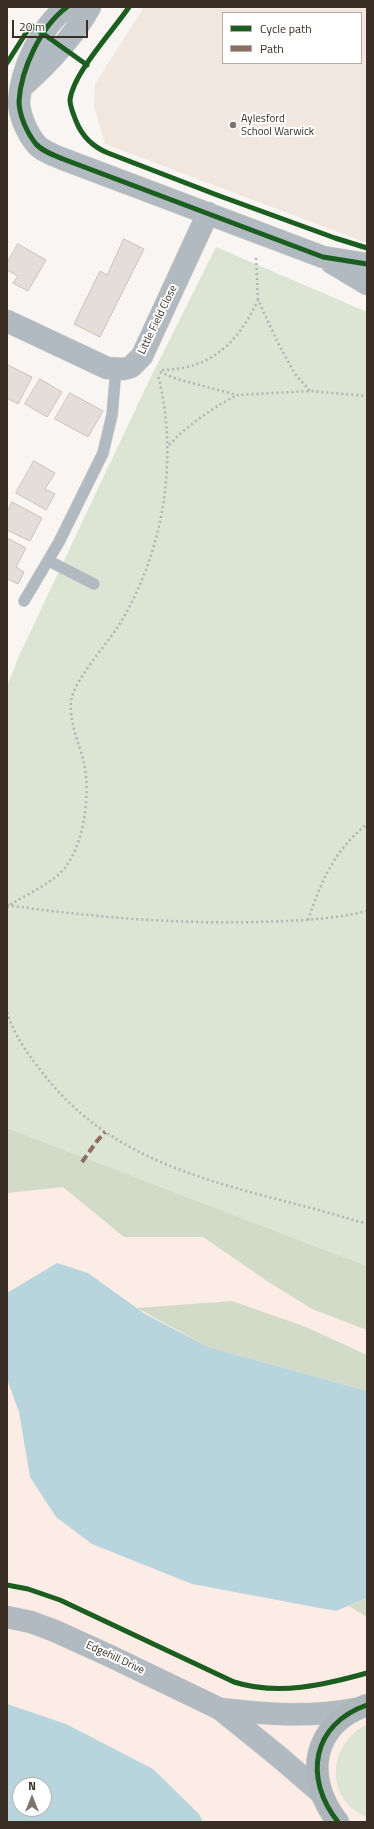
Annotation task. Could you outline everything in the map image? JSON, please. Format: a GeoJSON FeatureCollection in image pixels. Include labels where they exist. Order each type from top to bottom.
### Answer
{"type":"FeatureCollection","features":[{"type":"Feature","properties":{"kind":"highway"},"geometry":{"type":"LineString","coordinates":[[338,1822],[331,1813],[321,1793],[317,1767],[318,1753],[321,1744],[334,1724],[361,1707]]}},
{"type":"Feature","properties":{"kind":"street"},"geometry":{"type":"LineString","coordinates":[[67,7],[50,23],[32,51],[14,115],[28,132],[36,145],[48,153],[323,256],[367,264]]}},
{"type":"Feature","properties":{"kind":"street"},"geometry":{"type":"LineString","coordinates":[[22,87],[50,62],[72,34],[90,7]]}},
{"type":"Feature","properties":{"kind":"street","name":"Little Field Close"},"geometry":{"type":"LineString","coordinates":[[7,321],[98,366],[116,369],[131,367],[142,356],[208,213]]}},
{"type":"Feature","properties":{"kind":"street"},"geometry":{"type":"LineString","coordinates":[[323,256],[367,284]]}},
{"type":"Feature","properties":{"kind":"street","name":"Edgehill Drive"},"geometry":{"type":"LineString","coordinates":[[7,1617],[31,1622],[55,1630],[220,1709],[321,1793]]}},
{"type":"Feature","properties":{"kind":"street","name":"Edgehill Drive"},"geometry":{"type":"LineString","coordinates":[[220,1709],[278,1715],[329,1714],[361,1707]]}},
{"type":"Feature","properties":{"kind":"lane"},"geometry":{"type":"LineString","coordinates":[[24,601],[49,561],[103,453],[112,415],[116,369]]}},
{"type":"Feature","properties":{"kind":"lane"},"geometry":{"type":"LineString","coordinates":[[49,561],[94,584]]}},
{"type":"Feature","properties":{"kind":"path"},"geometry":{"type":"LineString","coordinates":[[254,231],[258,300],[278,343],[295,374],[310,391]]}},
{"type":"Feature","properties":{"kind":"path"},"geometry":{"type":"LineString","coordinates":[[157,371],[190,367],[218,354],[238,334],[249,319],[258,300]]}},
{"type":"Feature","properties":{"kind":"path"},"geometry":{"type":"LineString","coordinates":[[157,371],[176,380],[237,395],[310,391],[367,396]]}},
{"type":"Feature","properties":{"kind":"path"},"geometry":{"type":"LineString","coordinates":[[7,906],[58,876],[68,863],[78,842],[84,821],[86,784],[85,767],[74,730],[71,701],[77,683],[108,642],[124,616],[140,585],[156,535],[163,499],[168,445],[164,402],[157,371]]}},
{"type":"Feature","properties":{"kind":"path"},"geometry":{"type":"LineString","coordinates":[[168,445],[202,416],[237,395]]}},
{"type":"Feature","properties":{"kind":"path"},"geometry":{"type":"LineString","coordinates":[[308,920],[318,892],[334,860],[352,836],[367,824]]}},
{"type":"Feature","properties":{"kind":"path"},"geometry":{"type":"LineString","coordinates":[[7,906],[76,914],[190,922],[308,920],[340,918],[367,912]]}},
{"type":"Feature","properties":{"kind":"path"},"geometry":{"type":"LineString","coordinates":[[7,1012],[12,1028],[30,1057],[54,1089],[79,1113],[123,1144],[154,1160],[202,1178],[367,1224]]}},
{"type":"Feature","properties":{"kind":"shaded area","name":"Aylesford School Warwick"},"geometry":{"type":"Polygon","coordinates":[[[144,7],[367,7],[367,243],[105,144],[94,106],[95,84],[144,7]]]}},
{"type":"Feature","properties":{"kind":"shaded area"},"geometry":{"type":"Polygon","coordinates":[[[7,1128],[367,1266],[367,1822],[7,1822],[7,1128]]]}},
{"type":"Feature","properties":{"kind":"green space"},"geometry":{"type":"Polygon","coordinates":[[[216,247],[367,312],[367,1266],[7,1128],[7,686],[19,656],[146,387],[216,247]]]}},
{"type":"Feature","properties":{"kind":"green space"},"geometry":{"type":"Polygon","coordinates":[[[7,1128],[367,1266],[367,1330],[312,1309],[270,1283],[203,1237],[124,1237],[63,1187],[7,1193],[7,1128]]]}},
{"type":"Feature","properties":{"kind":"green space"},"geometry":{"type":"Polygon","coordinates":[[[232,1301],[306,1327],[367,1355],[367,1391],[208,1347],[137,1308],[232,1301]]]}},
{"type":"Feature","properties":{"kind":"green space"},"geometry":{"type":"Polygon","coordinates":[[[367,1598],[367,1617],[349,1606],[367,1598]]]}},
{"type":"Feature","properties":{"kind":"green space"},"geometry":{"type":"Polygon","coordinates":[[[367,1724],[367,1817],[353,1809],[343,1798],[337,1785],[336,1771],[338,1757],[344,1744],[354,1733],[367,1724]]]}},
{"type":"Feature","properties":{"kind":"water"},"geometry":{"type":"Polygon","coordinates":[[[57,1263],[88,1273],[145,1314],[208,1347],[367,1391],[367,1598],[336,1611],[192,1584],[92,1544],[56,1517],[30,1477],[19,1412],[7,1379],[7,1293],[57,1263]]]}},
{"type":"Feature","properties":{"kind":"water"},"geometry":{"type":"Polygon","coordinates":[[[7,1704],[66,1724],[153,1769],[199,1814],[203,1822],[7,1822],[7,1704]]]}},
{"type":"Feature","properties":{"kind":"building"},"geometry":{"type":"Polygon","coordinates":[[[124,239],[144,249],[100,337],[74,324],[100,271],[107,275],[124,239]]]}},
{"type":"Feature","properties":{"kind":"building"},"geometry":{"type":"Polygon","coordinates":[[[18,244],[46,260],[28,291],[13,283],[18,276],[7,270],[7,263],[18,244]]]}},
{"type":"Feature","properties":{"kind":"building"},"geometry":{"type":"Polygon","coordinates":[[[8,365],[32,377],[18,404],[7,398],[8,365]]]}},
{"type":"Feature","properties":{"kind":"building"},"geometry":{"type":"Polygon","coordinates":[[[40,379],[62,392],[47,417],[25,404],[40,379]]]}},
{"type":"Feature","properties":{"kind":"building"},"geometry":{"type":"Polygon","coordinates":[[[70,393],[103,411],[88,437],[55,419],[70,393]]]}},
{"type":"Feature","properties":{"kind":"building"},"geometry":{"type":"Polygon","coordinates":[[[34,461],[55,473],[45,489],[55,494],[46,510],[16,493],[34,461]]]}},
{"type":"Feature","properties":{"kind":"building"},"geometry":{"type":"Polygon","coordinates":[[[12,502],[42,518],[30,541],[7,530],[7,513],[12,502]]]}},
{"type":"Feature","properties":{"kind":"building"},"geometry":{"type":"Polygon","coordinates":[[[7,538],[26,548],[16,567],[24,572],[18,584],[7,579],[7,538]]]}},
{"type":"Feature","properties":{"kind":"marked path"},"geometry":{"type":"LineString","coordinates":[[82,1162],[105,1132]]}},
{"type":"Feature","properties":{"kind":"cycle path"},"geometry":{"type":"LineString","coordinates":[[67,7],[49,25],[34,49],[28,62],[21,89],[19,106],[22,118],[30,135],[41,149],[63,159],[323,257],[367,264]]}},
{"type":"Feature","properties":{"kind":"cycle path"},"geometry":{"type":"LineString","coordinates":[[129,7],[86,65],[78,77],[73,89],[70,100],[71,108],[78,126],[89,140],[98,148],[108,153],[217,195],[335,238],[367,248]]}},
{"type":"Feature","properties":{"kind":"cycle path"},"geometry":{"type":"LineString","coordinates":[[7,63],[31,25],[87,65]]}},
{"type":"Feature","properties":{"kind":"cycle path"},"geometry":{"type":"LineString","coordinates":[[7,1585],[28,1589],[60,1600],[234,1682],[267,1688],[301,1687],[318,1685],[367,1673]]}},
{"type":"Feature","properties":{"kind":"cycle path"},"geometry":{"type":"LineString","coordinates":[[338,1822],[327,1805],[320,1788],[317,1771],[319,1754],[324,1739],[334,1725],[349,1714],[367,1705]]}},
{"type":"Feature","properties":{"kind":"place","name":"Aylesford School Warwick"},"geometry":{"type":"Point","coordinates":[233,125]}}]}
